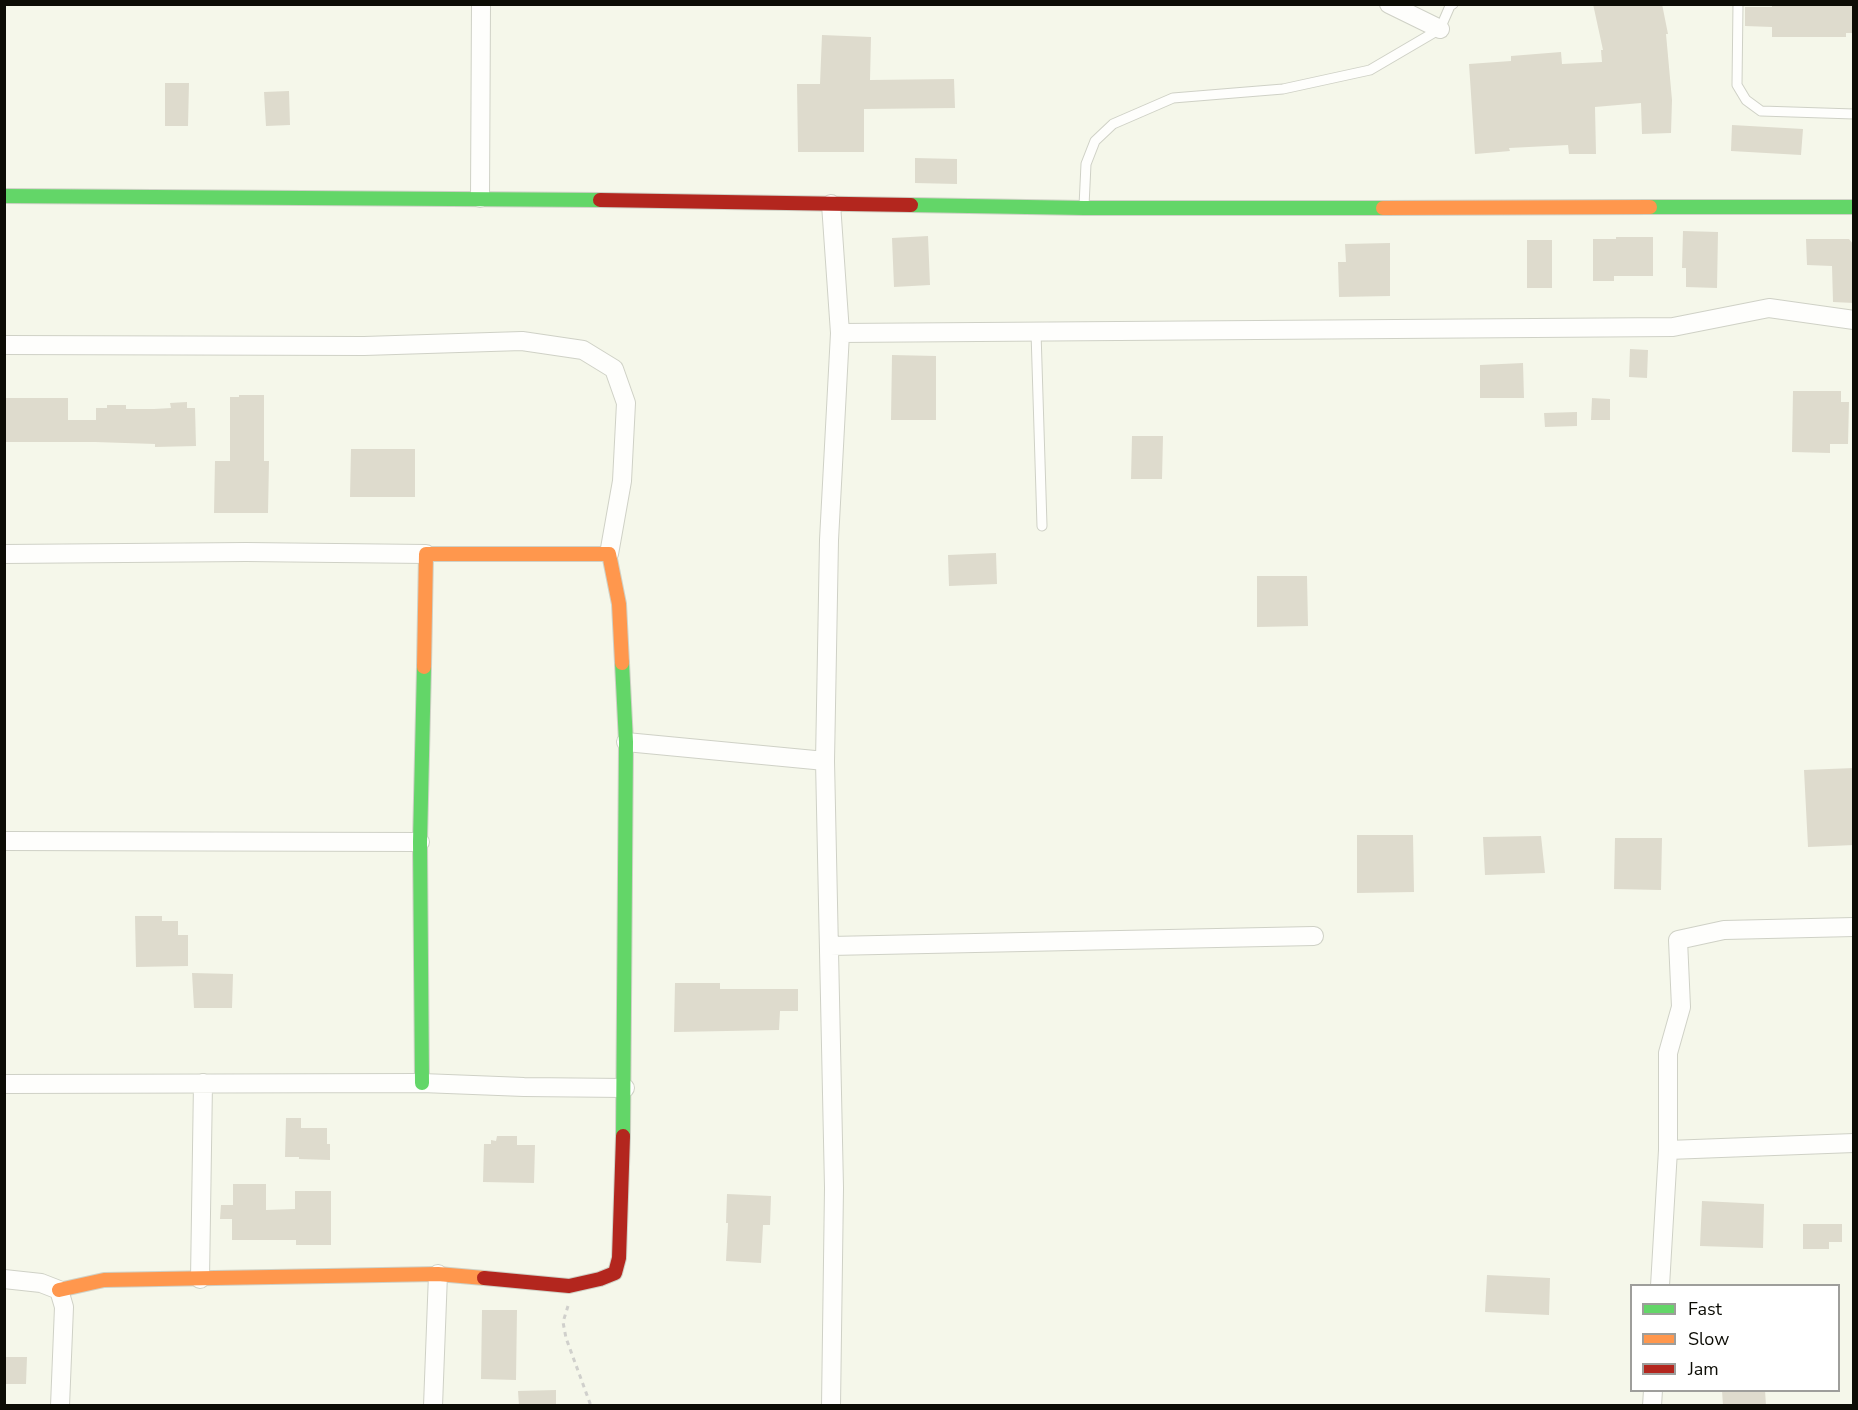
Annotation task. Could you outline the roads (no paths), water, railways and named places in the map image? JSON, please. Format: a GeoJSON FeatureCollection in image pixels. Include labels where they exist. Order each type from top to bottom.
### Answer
{"type":"FeatureCollection","features":[{"type":"Feature","properties":{"kind":"street"},"geometry":{"type":"LineString","coordinates":[[480,198],[481,4]]}},
{"type":"Feature","properties":{"kind":"street"},"geometry":{"type":"LineString","coordinates":[[1389,4],[1440,29]]}},
{"type":"Feature","properties":{"kind":"street"},"geometry":{"type":"LineString","coordinates":[[4,196],[480,198],[1084,208],[1854,207]]}},
{"type":"Feature","properties":{"kind":"street"},"geometry":{"type":"LineString","coordinates":[[831,204],[840,333],[829,540],[825,760],[834,1188],[831,1406]]}},
{"type":"Feature","properties":{"kind":"street"},"geometry":{"type":"LineString","coordinates":[[840,333],[1673,327],[1769,308],[1854,320]]}},
{"type":"Feature","properties":{"kind":"street"},"geometry":{"type":"LineString","coordinates":[[4,345],[364,346],[522,341],[584,350],[614,369],[626,403],[622,481],[609,554],[619,604],[626,742],[625,1088],[619,1258],[615,1273],[569,1286],[438,1274],[104,1280],[59,1290],[41,1283],[4,1279]]}},
{"type":"Feature","properties":{"kind":"street"},"geometry":{"type":"LineString","coordinates":[[4,554],[246,552],[609,554]]}},
{"type":"Feature","properties":{"kind":"street"},"geometry":{"type":"LineString","coordinates":[[422,1083],[420,842],[426,554]]}},
{"type":"Feature","properties":{"kind":"street"},"geometry":{"type":"LineString","coordinates":[[626,742],[825,760]]}},
{"type":"Feature","properties":{"kind":"street"},"geometry":{"type":"LineString","coordinates":[[4,842],[420,842]]}},
{"type":"Feature","properties":{"kind":"street"},"geometry":{"type":"LineString","coordinates":[[1660,1284],[1668,1150],[1668,1053],[1682,1007],[1678,940],[1724,930],[1854,927]]}},
{"type":"Feature","properties":{"kind":"street"},"geometry":{"type":"LineString","coordinates":[[830,946],[1314,936]]}},
{"type":"Feature","properties":{"kind":"street"},"geometry":{"type":"LineString","coordinates":[[200,1278],[203,1083]]}},
{"type":"Feature","properties":{"kind":"street"},"geometry":{"type":"LineString","coordinates":[[4,1084],[422,1083],[625,1088]]}},
{"type":"Feature","properties":{"kind":"street"},"geometry":{"type":"LineString","coordinates":[[1668,1150],[1854,1143]]}},
{"type":"Feature","properties":{"kind":"street"},"geometry":{"type":"LineString","coordinates":[[433,1406],[438,1274]]}},
{"type":"Feature","properties":{"kind":"street"},"geometry":{"type":"LineString","coordinates":[[59,1290],[64,1307],[60,1406]]}},
{"type":"Feature","properties":{"kind":"lane"},"geometry":{"type":"LineString","coordinates":[[1084,208],[1086,164],[1095,141],[1113,124],[1173,98],[1283,89],[1370,70],[1440,29],[1453,4]]}},
{"type":"Feature","properties":{"kind":"lane"},"geometry":{"type":"LineString","coordinates":[[1738,4],[1737,85],[1746,100],[1761,111],[1854,114]]}},
{"type":"Feature","properties":{"kind":"lane"},"geometry":{"type":"LineString","coordinates":[[1036,332],[1042,526]]}}]}
